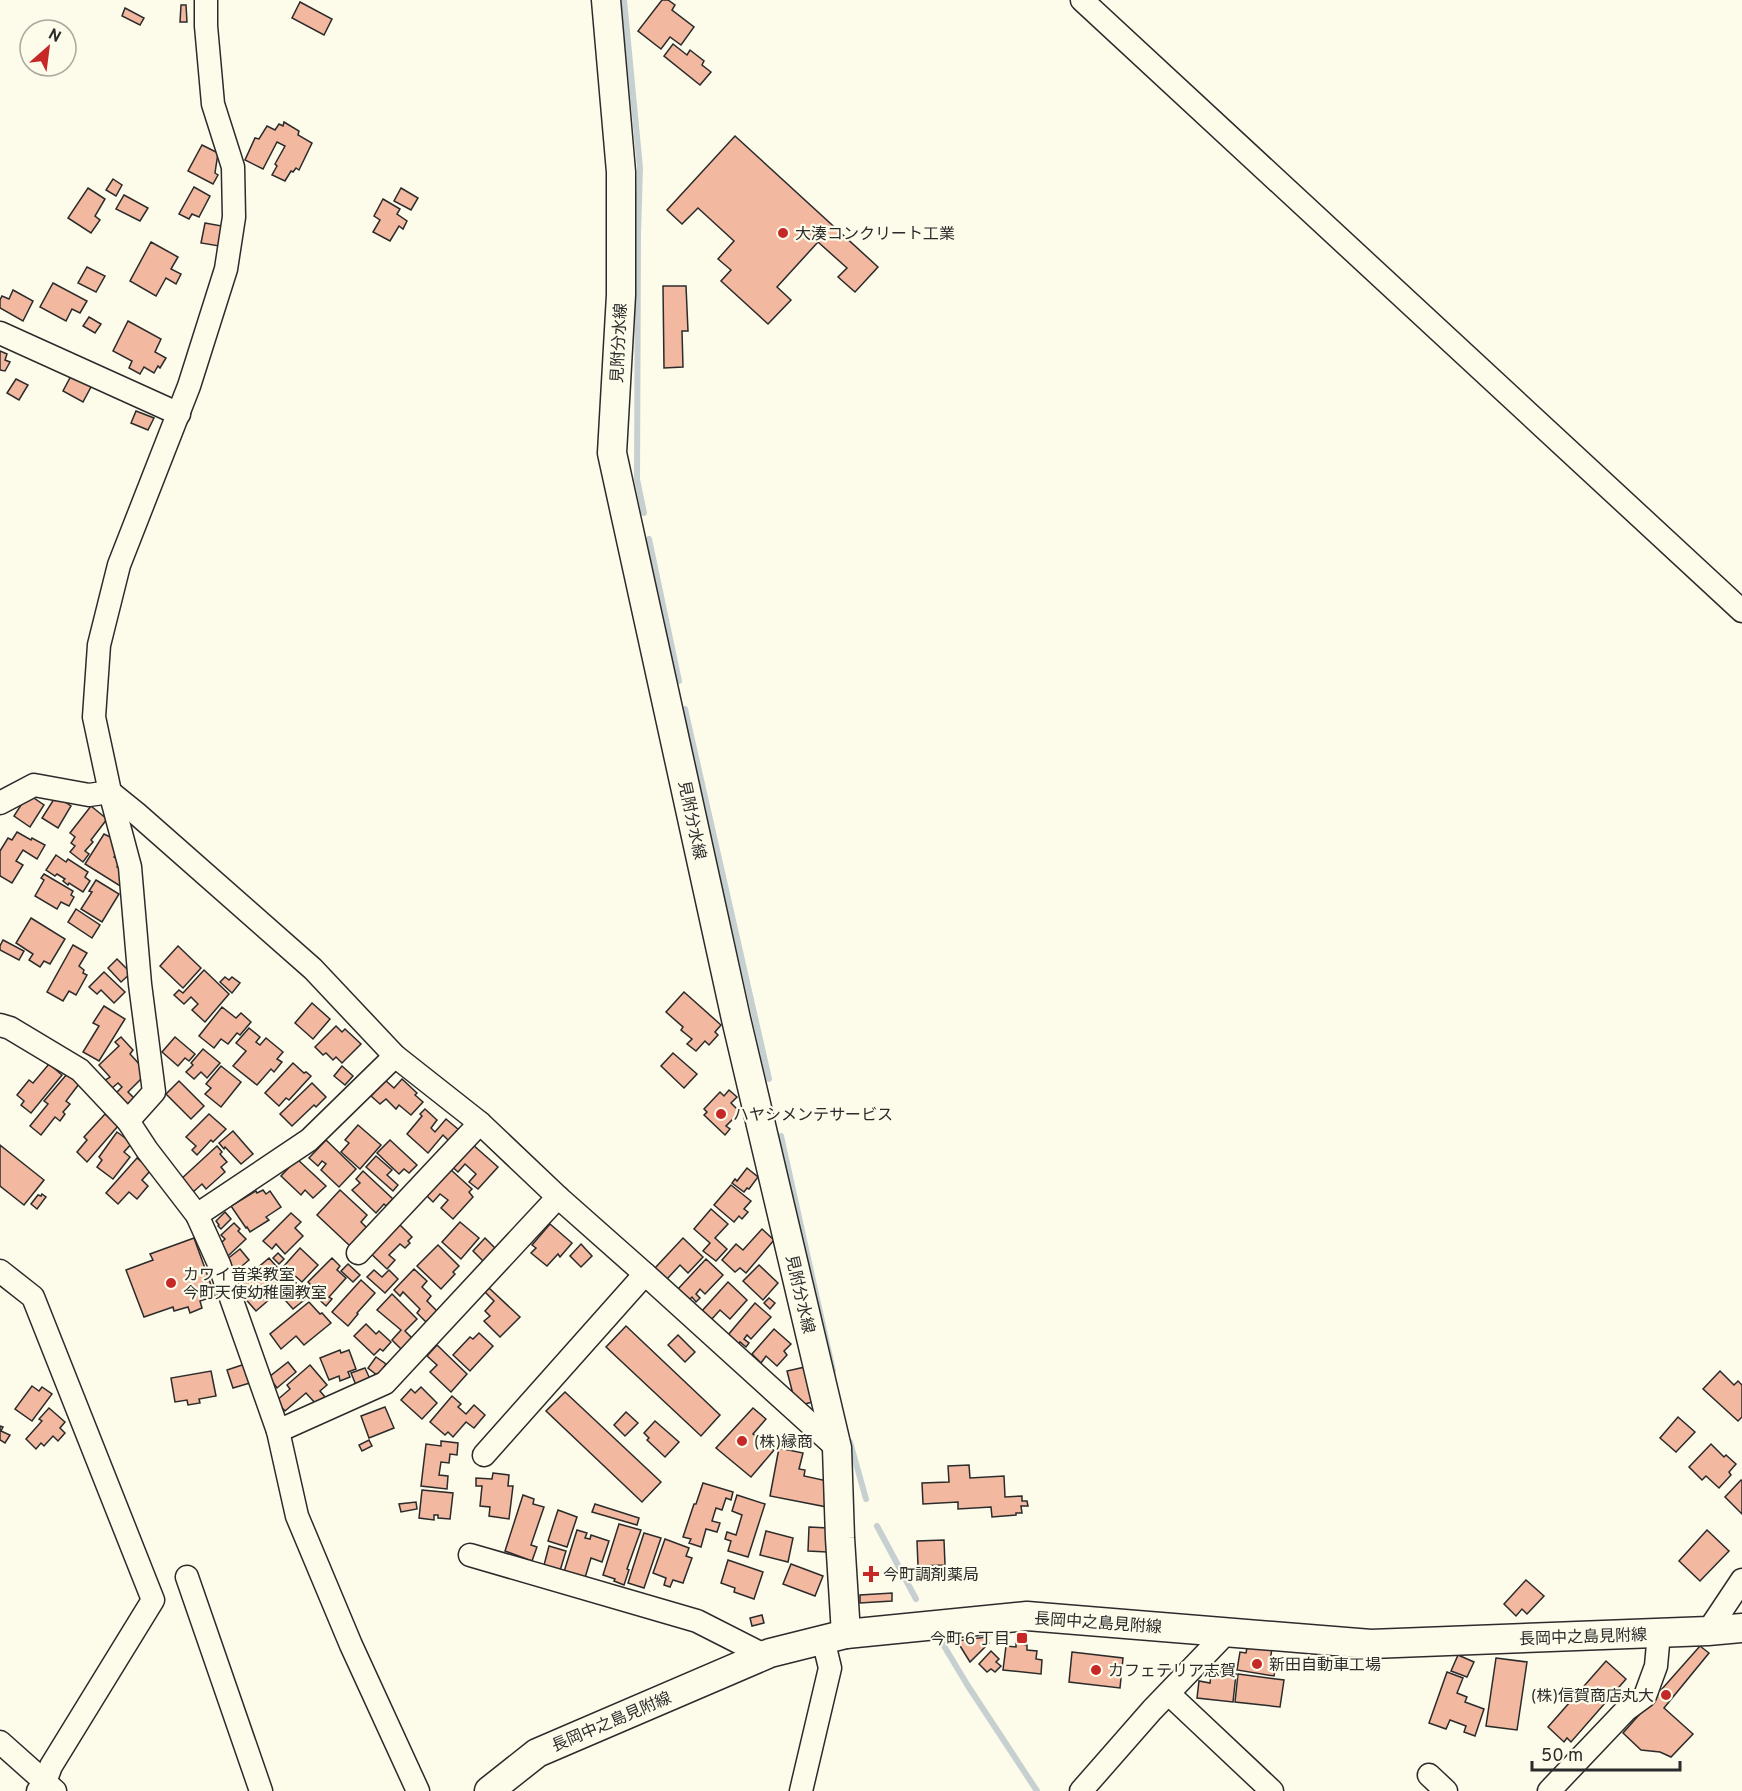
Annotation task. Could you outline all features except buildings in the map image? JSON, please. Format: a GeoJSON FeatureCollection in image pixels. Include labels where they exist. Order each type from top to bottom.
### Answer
{"type":"FeatureCollection","features":[{"type":"Feature","properties":{"kind":"main road","name":"見附分水線"},"geometry":{"type":"LineString","coordinates":[[606,0],[621,172],[621,295],[612,453],[736,1019],[837,1448],[840,1538],[835,1636]]}},
{"type":"Feature","properties":{"kind":"main road","name":"長岡中之島見附線"},"geometry":{"type":"LineString","coordinates":[[489,1791],[537,1754],[764,1655],[835,1636],[1027,1616],[1371,1644],[1742,1628]]}},
{"type":"Feature","properties":{"kind":"street"},"geometry":{"type":"LineString","coordinates":[[128,1121],[154,1092],[140,984],[130,867],[110,792],[94,717],[99,645],[119,566],[150,482],[179,414],[226,269],[234,217],[233,167],[213,104],[206,0]]}},
{"type":"Feature","properties":{"kind":"street"},"geometry":{"type":"LineString","coordinates":[[1082,0],[1742,611]]}},
{"type":"Feature","properties":{"kind":"street"},"geometry":{"type":"LineString","coordinates":[[0,333],[179,414]]}},
{"type":"Feature","properties":{"kind":"street"},"geometry":{"type":"LineString","coordinates":[[0,803],[34,785],[89,795],[110,792],[314,969],[395,1056],[480,1123],[558,1197],[837,1448]]}},
{"type":"Feature","properties":{"kind":"street"},"geometry":{"type":"LineString","coordinates":[[0,1025],[10,1028],[80,1070],[128,1121],[147,1150],[197,1215],[219,1264],[278,1431],[297,1516],[351,1646],[418,1791]]}},
{"type":"Feature","properties":{"kind":"street"},"geometry":{"type":"LineString","coordinates":[[197,1215],[309,1140],[395,1056]]}},
{"type":"Feature","properties":{"kind":"street"},"geometry":{"type":"LineString","coordinates":[[358,1253],[480,1123]]}},
{"type":"Feature","properties":{"kind":"street"},"geometry":{"type":"LineString","coordinates":[[278,1431],[385,1383],[558,1197]]}},
{"type":"Feature","properties":{"kind":"street"},"geometry":{"type":"LineString","coordinates":[[0,1271],[33,1297],[153,1600],[51,1766],[46,1788]]}},
{"type":"Feature","properties":{"kind":"street"},"geometry":{"type":"LineString","coordinates":[[484,1455],[645,1274]]}},
{"type":"Feature","properties":{"kind":"street"},"geometry":{"type":"LineString","coordinates":[[470,1555],[697,1621],[764,1655]]}},
{"type":"Feature","properties":{"kind":"street"},"geometry":{"type":"LineString","coordinates":[[187,1577],[261,1791]]}},
{"type":"Feature","properties":{"kind":"street"},"geometry":{"type":"LineString","coordinates":[[1707,1631],[1742,1580]]}},
{"type":"Feature","properties":{"kind":"street"},"geometry":{"type":"LineString","coordinates":[[1081,1791],[1152,1710],[1228,1631]]}},
{"type":"Feature","properties":{"kind":"street"},"geometry":{"type":"LineString","coordinates":[[1549,1791],[1626,1710],[1645,1696],[1656,1666],[1659,1633]]}},
{"type":"Feature","properties":{"kind":"street"},"geometry":{"type":"LineString","coordinates":[[801,1791],[830,1668],[835,1636]]}},
{"type":"Feature","properties":{"kind":"street"},"geometry":{"type":"LineString","coordinates":[[1169,1694],[1272,1791]]}},
{"type":"Feature","properties":{"kind":"street"},"geometry":{"type":"LineString","coordinates":[[0,1742],[46,1788]]}},
{"type":"Feature","properties":{"kind":"street"},"geometry":{"type":"LineString","coordinates":[[1429,1775],[1446,1791]]}},
{"type":"Feature","properties":{"kind":"waterway"},"geometry":{"type":"LineString","coordinates":[[624,0],[640,168],[637,479],[644,513]]}},
{"type":"Feature","properties":{"kind":"waterway"},"geometry":{"type":"LineString","coordinates":[[649,539],[679,681]]}},
{"type":"Feature","properties":{"kind":"waterway"},"geometry":{"type":"LineString","coordinates":[[685,709],[769,1079]]}},
{"type":"Feature","properties":{"kind":"waterway"},"geometry":{"type":"LineString","coordinates":[[781,1136],[833,1371]]}},
{"type":"Feature","properties":{"kind":"waterway"},"geometry":{"type":"LineString","coordinates":[[850,1442],[866,1499]]}},
{"type":"Feature","properties":{"kind":"waterway"},"geometry":{"type":"LineString","coordinates":[[877,1526],[916,1599]]}},
{"type":"Feature","properties":{"kind":"waterway"},"geometry":{"type":"LineString","coordinates":[[938,1636],[1037,1791]]}},
{"type":"Feature","properties":{"kind":"place","name":"大湊コンクリート工業"},"geometry":{"type":"Point","coordinates":[783,233]}},
{"type":"Feature","properties":{"kind":"place","name":"ハヤシメンテサービス"},"geometry":{"type":"Point","coordinates":[721,1114]}},
{"type":"Feature","properties":{"kind":"place","name":"カワイ音楽教室 今町天使幼稚園教室"},"geometry":{"type":"Point","coordinates":[171,1283]}},
{"type":"Feature","properties":{"kind":"place","name":"(株)縁商"},"geometry":{"type":"Point","coordinates":[742,1441]}},
{"type":"Feature","properties":{"kind":"place","name":"今町調剤薬局"},"geometry":{"type":"Point","coordinates":[871,1574]}},
{"type":"Feature","properties":{"kind":"place","name":"今町６丁目"},"geometry":{"type":"Point","coordinates":[1022,1638]}},
{"type":"Feature","properties":{"kind":"place","name":"新田自動車工場"},"geometry":{"type":"Point","coordinates":[1257,1664]}},
{"type":"Feature","properties":{"kind":"place","name":"カフェテリア志賀"},"geometry":{"type":"Point","coordinates":[1096,1670]}},
{"type":"Feature","properties":{"kind":"place","name":"(株)信賀商店丸大"},"geometry":{"type":"Point","coordinates":[1666,1695]}}]}
